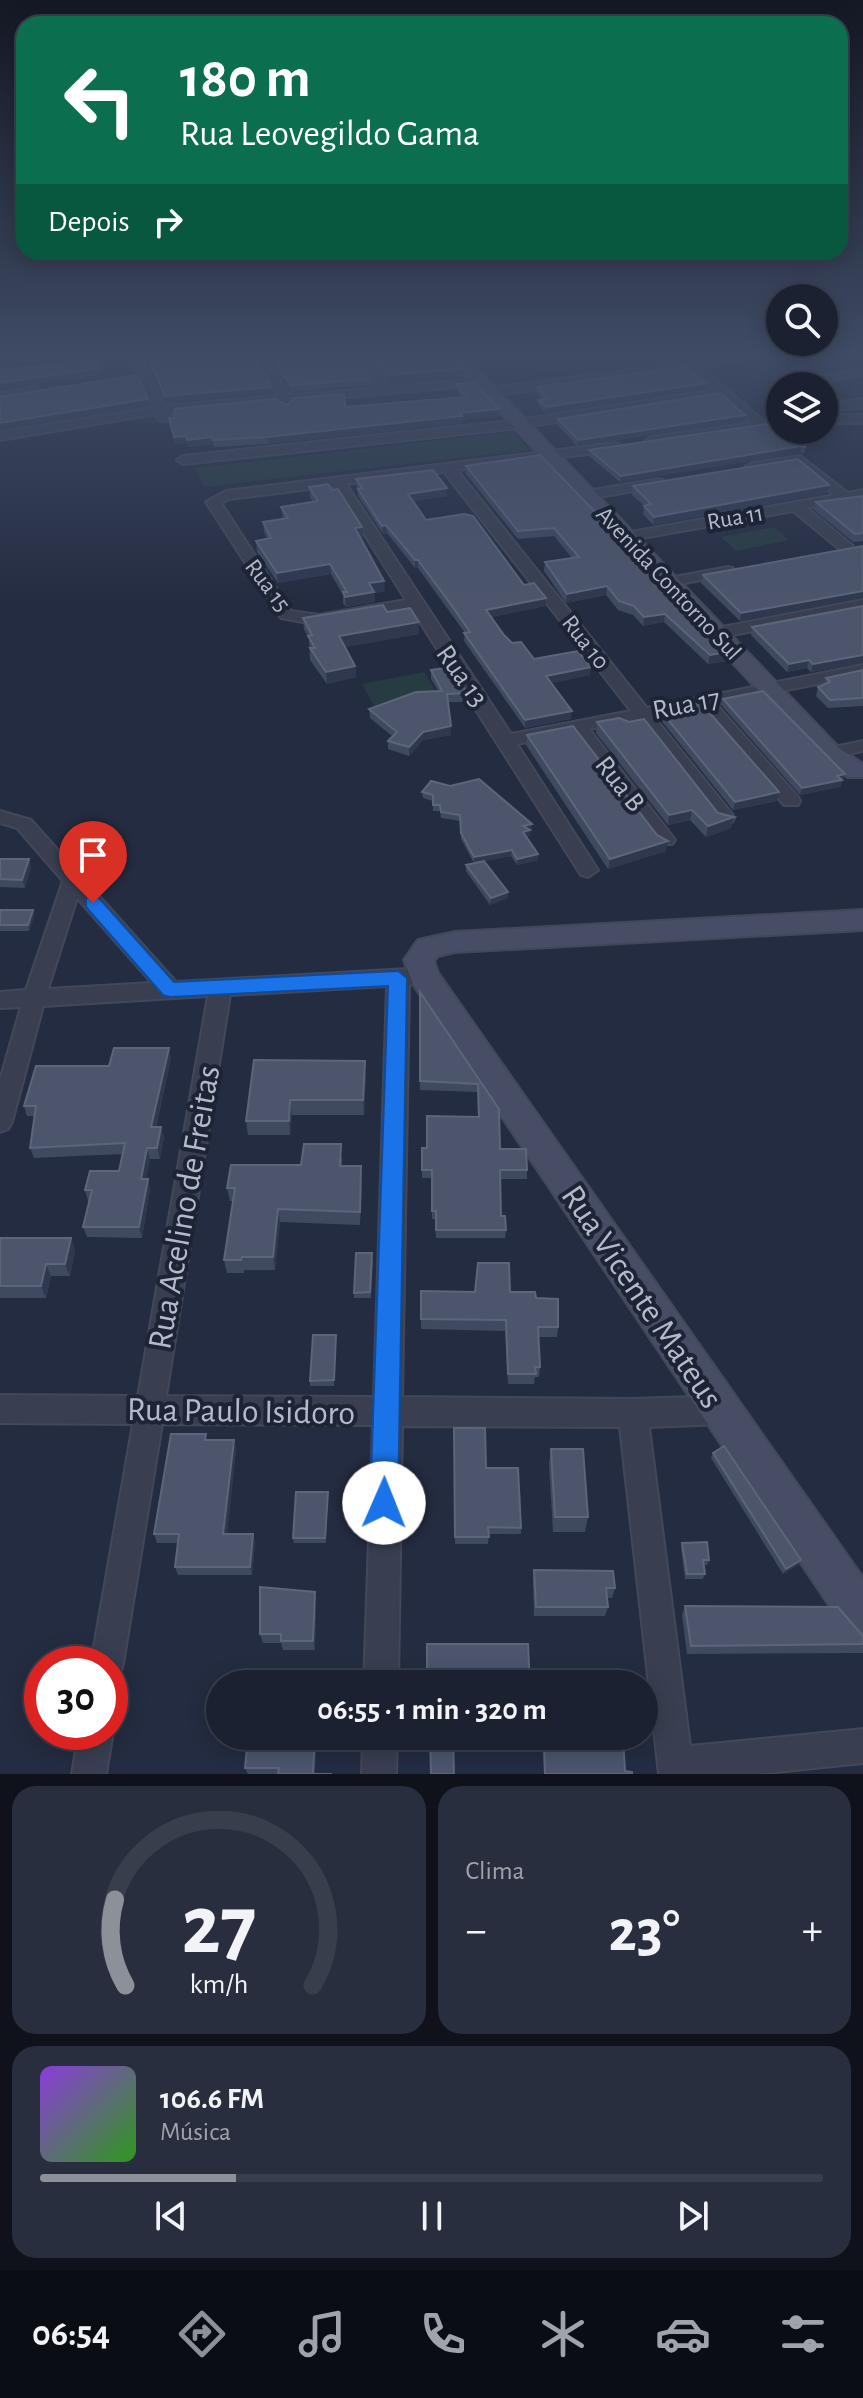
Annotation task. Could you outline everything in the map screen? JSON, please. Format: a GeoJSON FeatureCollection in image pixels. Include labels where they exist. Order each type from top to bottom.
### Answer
{"type":"FeatureCollection","features":[{"type":"Feature","properties":{"kind":"street"},"geometry":{"type":"LineString","coordinates":[[183,460],[402,436]]}},
{"type":"Feature","properties":{"kind":"street","name":"Avenida Contorno Sul"},"geometry":{"type":"LineString","coordinates":[[539,436],[852,759]]}},
{"type":"Feature","properties":{"kind":"street"},"geometry":{"type":"LineString","coordinates":[[640,443],[686,436]]}},
{"type":"Feature","properties":{"kind":"street"},"geometry":{"type":"LineString","coordinates":[[337,480],[557,456],[625,445]]}},
{"type":"Feature","properties":{"kind":"street"},"geometry":{"type":"LineString","coordinates":[[741,469],[787,461],[805,463],[845,497]]}},
{"type":"Feature","properties":{"kind":"street","name":"Rua 10"},"geometry":{"type":"LineString","coordinates":[[447,467],[725,818]]}},
{"type":"Feature","properties":{"kind":"street"},"geometry":{"type":"LineString","coordinates":[[594,494],[679,479]]}},
{"type":"Feature","properties":{"kind":"street","name":"Rua 15"},"geometry":{"type":"LineString","coordinates":[[337,480],[226,495],[216,498],[214,507],[286,615],[299,620],[329,620],[413,603]]}},
{"type":"Feature","properties":{"kind":"street","name":"Rua 13"},"geometry":{"type":"LineString","coordinates":[[337,480],[413,603],[509,740],[588,870]]}},
{"type":"Feature","properties":{"kind":"street","name":"Rua 11"},"geometry":{"type":"LineString","coordinates":[[634,536],[863,494]]}},
{"type":"Feature","properties":{"kind":"street"},"geometry":{"type":"LineString","coordinates":[[796,506],[848,549]]}},
{"type":"Feature","properties":{"kind":"street"},"geometry":{"type":"LineString","coordinates":[[676,580],[744,568]]}},
{"type":"Feature","properties":{"kind":"street"},"geometry":{"type":"LineString","coordinates":[[725,631],[863,605]]}},
{"type":"Feature","properties":{"kind":"street","name":"Rua 17"},"geometry":{"type":"LineString","coordinates":[[509,740],[863,670]]}},
{"type":"Feature","properties":{"kind":"street"},"geometry":{"type":"LineString","coordinates":[[703,700],[791,801]]}},
{"type":"Feature","properties":{"kind":"street","name":"Rua B"},"geometry":{"type":"LineString","coordinates":[[577,726],[665,840]]}},
{"type":"Feature","properties":{"kind":"street"},"geometry":{"type":"LineString","coordinates":[[2,817],[24,824],[170,990]]}},
{"type":"Feature","properties":{"kind":"street"},"geometry":{"type":"LineString","coordinates":[[0,1122],[34,998],[73,881]]}},
{"type":"Feature","properties":{"kind":"street"},"geometry":{"type":"LineString","coordinates":[[381,1670],[385,1412],[411,977],[422,953],[428,947],[455,942],[863,920]]}},
{"type":"Feature","properties":{"kind":"street"},"geometry":{"type":"LineString","coordinates":[[0,1000],[411,977]]}},
{"type":"Feature","properties":{"kind":"street","name":"Rua Vicente Mateus"},"geometry":{"type":"LineString","coordinates":[[411,977],[721,1410],[863,1616]]}},
{"type":"Feature","properties":{"kind":"street","name":"Rua Acelino de Freitas"},"geometry":{"type":"LineString","coordinates":[[110,1646],[220,987]]}},
{"type":"Feature","properties":{"kind":"street","name":"Rua Paulo Isidoro"},"geometry":{"type":"LineString","coordinates":[[0,1409],[633,1413],[721,1410]]}},
{"type":"Feature","properties":{"kind":"street"},"geometry":{"type":"LineString","coordinates":[[633,1413],[676,1769],[863,1746]]}},
{"type":"Feature","properties":{"kind":"street"},"geometry":{"type":"LineString","coordinates":[[89,1774],[93,1750]]}},
{"type":"Feature","properties":{"kind":"street"},"geometry":{"type":"LineString","coordinates":[[379,1774],[380,1750]]}},
{"type":"Feature","properties":{"kind":"shaded area"},"geometry":{"type":"Polygon","coordinates":[[[480,436],[517,436],[530,450],[204,487],[195,468],[480,436]]]}},
{"type":"Feature","properties":{"kind":"shaded area"},"geometry":{"type":"Polygon","coordinates":[[[774,527],[789,540],[736,551],[721,537],[774,527]]]}},
{"type":"Feature","properties":{"kind":"shaded area"},"geometry":{"type":"Polygon","coordinates":[[[424,672],[437,693],[374,706],[362,684],[424,672]]]}},
{"type":"Feature","properties":{"kind":"building"},"geometry":{"type":"Polygon","coordinates":[[[174,436],[278,436],[213,440],[212,437],[187,440],[186,436],[174,436]]]}},
{"type":"Feature","properties":{"kind":"building"},"geometry":{"type":"Polygon","coordinates":[[[574,436],[606,436],[578,440],[574,436]]]}},
{"type":"Feature","properties":{"kind":"building"},"geometry":{"type":"Polygon","coordinates":[[[686,436],[766,436],[766,444],[802,444],[806,447],[801,446],[621,476],[589,450],[686,436]]]}},
{"type":"Feature","properties":{"kind":"building"},"geometry":{"type":"Polygon","coordinates":[[[540,455],[659,578],[684,610],[688,609],[728,652],[710,655],[665,614],[644,617],[634,606],[619,601],[607,586],[567,594],[545,562],[579,557],[554,528],[518,531],[466,466],[540,455]]]}},
{"type":"Feature","properties":{"kind":"building"},"geometry":{"type":"Polygon","coordinates":[[[798,459],[829,485],[654,517],[644,506],[651,504],[633,486],[798,459]]]}},
{"type":"Feature","properties":{"kind":"building"},"geometry":{"type":"Polygon","coordinates":[[[433,470],[447,488],[408,494],[426,520],[464,514],[473,516],[524,585],[534,583],[546,598],[486,610],[504,635],[512,643],[521,642],[534,659],[578,651],[591,667],[546,676],[572,711],[525,720],[464,633],[470,632],[452,606],[418,560],[386,525],[382,526],[358,489],[362,488],[356,479],[433,470]]]}},
{"type":"Feature","properties":{"kind":"building"},"geometry":{"type":"Polygon","coordinates":[[[328,484],[332,490],[338,489],[362,527],[355,528],[384,581],[369,583],[374,592],[345,597],[343,592],[347,592],[330,564],[277,573],[256,541],[271,538],[263,522],[288,518],[281,507],[318,501],[309,487],[328,484]]]}},
{"type":"Feature","properties":{"kind":"building"},"geometry":{"type":"Polygon","coordinates":[[[863,496],[863,533],[855,534],[816,502],[863,496]]]}},
{"type":"Feature","properties":{"kind":"building"},"geometry":{"type":"Polygon","coordinates":[[[863,546],[863,591],[741,613],[703,575],[863,546]]]}},
{"type":"Feature","properties":{"kind":"building"},"geometry":{"type":"Polygon","coordinates":[[[383,605],[387,612],[410,608],[419,622],[339,636],[355,666],[326,672],[310,648],[315,648],[303,618],[383,605]]]}},
{"type":"Feature","properties":{"kind":"building"},"geometry":{"type":"Polygon","coordinates":[[[863,606],[863,655],[813,664],[809,660],[789,664],[752,627],[863,606]]]}},
{"type":"Feature","properties":{"kind":"building"},"geometry":{"type":"Polygon","coordinates":[[[450,667],[467,693],[447,694],[451,726],[423,732],[409,747],[388,741],[397,732],[369,709],[416,692],[442,691],[431,670],[450,667]]]}},
{"type":"Feature","properties":{"kind":"building"},"geometry":{"type":"Polygon","coordinates":[[[863,670],[863,698],[830,700],[818,687],[830,682],[826,678],[863,670]]]}},
{"type":"Feature","properties":{"kind":"building"},"geometry":{"type":"Polygon","coordinates":[[[763,691],[845,774],[837,776],[842,780],[802,788],[723,699],[763,691]]]}},
{"type":"Feature","properties":{"kind":"building"},"geometry":{"type":"Polygon","coordinates":[[[700,702],[779,792],[735,802],[661,711],[700,702]]]}},
{"type":"Feature","properties":{"kind":"building"},"geometry":{"type":"Polygon","coordinates":[[[619,718],[629,722],[644,719],[718,813],[734,817],[708,826],[692,810],[669,815],[597,722],[619,718]]]}},
{"type":"Feature","properties":{"kind":"building"},"geometry":{"type":"Polygon","coordinates":[[[573,726],[657,835],[668,841],[610,859],[527,735],[573,726]]]}},
{"type":"Feature","properties":{"kind":"building"},"geometry":{"type":"Polygon","coordinates":[[[479,779],[532,824],[523,826],[530,830],[523,832],[538,854],[517,859],[512,850],[474,857],[461,833],[460,815],[441,812],[440,805],[433,805],[433,795],[422,792],[431,781],[450,786],[479,779]]]}},
{"type":"Feature","properties":{"kind":"building"},"geometry":{"type":"Polygon","coordinates":[[[0,859],[29,859],[22,880],[0,879],[0,859]]]}},
{"type":"Feature","properties":{"kind":"building"},"geometry":{"type":"Polygon","coordinates":[[[484,861],[508,892],[491,898],[466,865],[484,861]]]}},
{"type":"Feature","properties":{"kind":"building"},"geometry":{"type":"Polygon","coordinates":[[[0,910],[33,910],[28,925],[0,925],[0,910]]]}},
{"type":"Feature","properties":{"kind":"building"},"geometry":{"type":"Polygon","coordinates":[[[420,992],[499,1109],[500,1149],[526,1149],[527,1170],[500,1170],[501,1216],[505,1216],[506,1230],[436,1230],[436,1211],[432,1211],[432,1170],[422,1170],[422,1148],[427,1148],[427,1116],[479,1117],[478,1084],[420,1081],[420,992]]]}},
{"type":"Feature","properties":{"kind":"building"},"geometry":{"type":"Polygon","coordinates":[[[114,1048],[169,1048],[151,1127],[161,1127],[157,1148],[147,1148],[141,1179],[148,1179],[139,1227],[83,1227],[92,1190],[85,1190],[90,1171],[119,1171],[125,1143],[30,1148],[36,1106],[24,1106],[36,1066],[109,1066],[114,1048]]]}},
{"type":"Feature","properties":{"kind":"building"},"geometry":{"type":"Polygon","coordinates":[[[254,1060],[365,1061],[363,1100],[290,1100],[289,1121],[246,1121],[254,1060]]]}},
{"type":"Feature","properties":{"kind":"building"},"geometry":{"type":"Polygon","coordinates":[[[304,1144],[341,1144],[340,1166],[361,1166],[360,1212],[278,1209],[273,1257],[224,1260],[235,1188],[227,1188],[231,1165],[301,1165],[304,1144]]]}},
{"type":"Feature","properties":{"kind":"building"},"geometry":{"type":"Polygon","coordinates":[[[0,1238],[71,1238],[65,1264],[46,1264],[41,1286],[0,1286],[0,1238]]]}},
{"type":"Feature","properties":{"kind":"building"},"geometry":{"type":"Polygon","coordinates":[[[356,1253],[372,1253],[370,1292],[354,1293],[356,1253]]]}},
{"type":"Feature","properties":{"kind":"building"},"geometry":{"type":"Polygon","coordinates":[[[478,1263],[509,1263],[510,1292],[535,1292],[536,1298],[558,1299],[558,1327],[538,1327],[540,1367],[535,1367],[536,1374],[508,1374],[506,1320],[421,1319],[421,1291],[475,1292],[478,1263]]]}},
{"type":"Feature","properties":{"kind":"building"},"geometry":{"type":"Polygon","coordinates":[[[313,1335],[336,1335],[334,1380],[310,1381],[313,1335]]]}},
{"type":"Feature","properties":{"kind":"building"},"geometry":{"type":"Polygon","coordinates":[[[454,1428],[485,1428],[486,1468],[518,1468],[521,1528],[488,1527],[489,1537],[455,1537],[454,1428]]]}},
{"type":"Feature","properties":{"kind":"building"},"geometry":{"type":"Polygon","coordinates":[[[171,1434],[206,1434],[205,1440],[234,1440],[223,1534],[253,1534],[250,1567],[175,1567],[179,1534],[154,1534],[171,1434]]]}},
{"type":"Feature","properties":{"kind":"building"},"geometry":{"type":"Polygon","coordinates":[[[724,1446],[801,1560],[786,1569],[713,1453],[724,1446]]]}},
{"type":"Feature","properties":{"kind":"building"},"geometry":{"type":"Polygon","coordinates":[[[551,1449],[583,1449],[588,1517],[555,1517],[551,1449]]]}},
{"type":"Feature","properties":{"kind":"building"},"geometry":{"type":"Polygon","coordinates":[[[296,1492],[328,1492],[325,1538],[293,1538],[296,1492]]]}},
{"type":"Feature","properties":{"kind":"building"},"geometry":{"type":"Polygon","coordinates":[[[707,1542],[709,1560],[703,1560],[705,1574],[687,1574],[682,1543],[707,1542]]]}},
{"type":"Feature","properties":{"kind":"building"},"geometry":{"type":"Polygon","coordinates":[[[534,1570],[613,1571],[615,1588],[606,1588],[608,1607],[536,1607],[534,1570]]]}},
{"type":"Feature","properties":{"kind":"building"},"geometry":{"type":"Polygon","coordinates":[[[260,1587],[315,1592],[313,1641],[281,1641],[281,1634],[260,1634],[260,1587]]]}},
{"type":"Feature","properties":{"kind":"building"},"geometry":{"type":"Polygon","coordinates":[[[685,1606],[838,1607],[863,1636],[863,1644],[691,1646],[685,1606]]]}},
{"type":"Feature","properties":{"kind":"building"},"geometry":{"type":"Polygon","coordinates":[[[427,1644],[528,1644],[529,1670],[427,1670],[427,1644]]]}},
{"type":"Feature","properties":{"kind":"building"},"geometry":{"type":"Polygon","coordinates":[[[247,1750],[314,1750],[313,1774],[278,1774],[279,1768],[245,1768],[247,1750]]]}},
{"type":"Feature","properties":{"kind":"building"},"geometry":{"type":"Polygon","coordinates":[[[430,1750],[453,1750],[454,1774],[431,1774],[430,1750]]]}},
{"type":"Feature","properties":{"kind":"building"},"geometry":{"type":"Polygon","coordinates":[[[544,1750],[624,1750],[625,1771],[632,1772],[632,1774],[545,1774],[544,1750]]]}},
{"type":"Feature","properties":{"kind":"route"},"geometry":{"type":"LineString","coordinates":[[93,903],[170,990],[398,978],[384,1503]]}}]}
